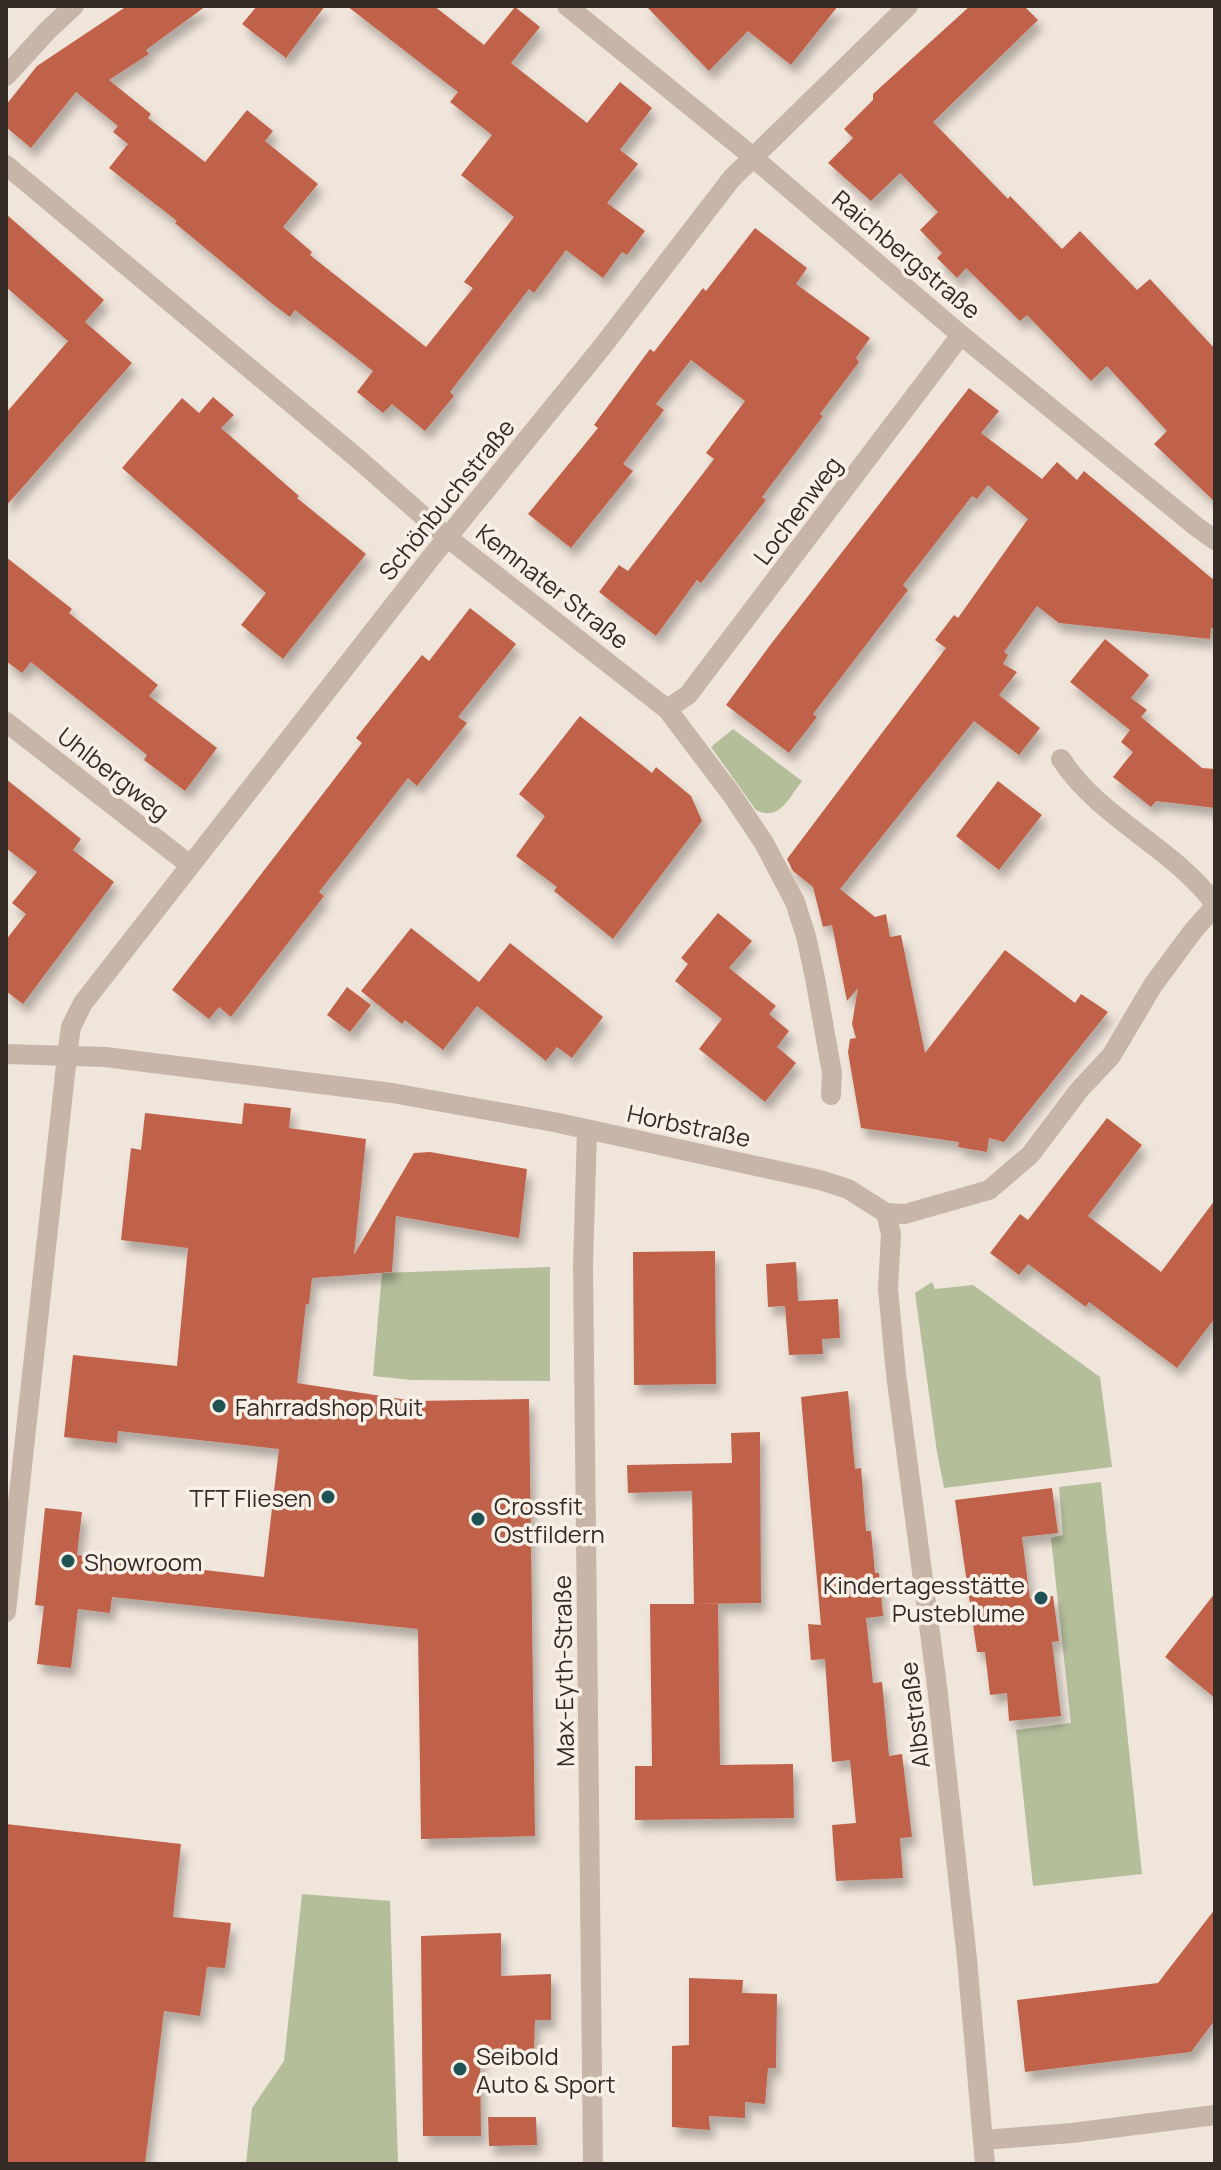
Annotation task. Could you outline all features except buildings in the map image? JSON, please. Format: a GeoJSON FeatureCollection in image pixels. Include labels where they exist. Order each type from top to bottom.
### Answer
{"type":"FeatureCollection","features":[{"type":"Feature","properties":{"kind":"street"},"geometry":{"type":"LineString","coordinates":[[6,76],[74,6]]}},
{"type":"Feature","properties":{"kind":"street","name":"Raichbergstraße"},"geometry":{"type":"LineString","coordinates":[[567,6],[961,335],[1215,540]]}},
{"type":"Feature","properties":{"kind":"street","name":"Schönbuchstraße"},"geometry":{"type":"LineString","coordinates":[[6,1612],[67,1056],[71,1027],[83,1003],[732,178],[908,6]]}},
{"type":"Feature","properties":{"kind":"street","name":"Kemnater Straße"},"geometry":{"type":"LineString","coordinates":[[6,165],[357,458],[448,538],[667,709],[740,806],[770,853],[795,902],[815,978],[832,1073],[831,1095]]}},
{"type":"Feature","properties":{"kind":"street","name":"Lochenweg"},"geometry":{"type":"LineString","coordinates":[[667,709],[688,695],[961,335]]}},
{"type":"Feature","properties":{"kind":"street","name":"Uhlbergweg"},"geometry":{"type":"LineString","coordinates":[[6,722],[190,865]]}},
{"type":"Feature","properties":{"kind":"street"},"geometry":{"type":"LineString","coordinates":[[896,1214],[989,1190],[1030,1155],[1080,1089],[1111,1056],[1153,985],[1215,905],[1199,882],[1085,790],[1061,759]]}},
{"type":"Feature","properties":{"kind":"street","name":"Horbstraße"},"geometry":{"type":"LineString","coordinates":[[6,1054],[105,1057],[392,1093],[587,1130],[820,1180],[848,1189],[896,1214]]}},
{"type":"Feature","properties":{"kind":"street","name":"Max-Eyth-Straße"},"geometry":{"type":"LineString","coordinates":[[587,1130],[583,1266],[593,2164]]}},
{"type":"Feature","properties":{"kind":"street","name":"Albstraße"},"geometry":{"type":"LineString","coordinates":[[896,1214],[891,1234],[888,1289],[893,1349],[939,1701],[985,2164]]}},
{"type":"Feature","properties":{"kind":"street"},"geometry":{"type":"LineString","coordinates":[[983,2140],[1072,2133],[1215,2115]]}},
{"type":"Feature","properties":{"kind":"green space"},"geometry":{"type":"Polygon","coordinates":[[[733,729],[802,781],[777,811],[764,813],[756,810],[711,747],[733,729]]]}},
{"type":"Feature","properties":{"kind":"green space"},"geometry":{"type":"Polygon","coordinates":[[[550,1267],[550,1381],[412,1380],[373,1376],[382,1273],[550,1267]]]}},
{"type":"Feature","properties":{"kind":"green space"},"geometry":{"type":"Polygon","coordinates":[[[932,1282],[935,1289],[973,1285],[1100,1377],[1112,1467],[944,1488],[915,1293],[932,1282]]]}},
{"type":"Feature","properties":{"kind":"green space"},"geometry":{"type":"Polygon","coordinates":[[[1101,1482],[1142,1874],[1033,1886],[1016,1730],[1071,1723],[1051,1538],[1063,1535],[1059,1487],[1101,1482]]]}},
{"type":"Feature","properties":{"kind":"green space"},"geometry":{"type":"Polygon","coordinates":[[[302,1894],[390,1901],[398,2164],[246,2164],[252,2108],[284,2061],[302,1894]]]}},
{"type":"Feature","properties":{"kind":"place","name":"Fahrradshop Ruit"},"geometry":{"type":"Point","coordinates":[219,1406]}},
{"type":"Feature","properties":{"kind":"place","name":"TFT Fliesen"},"geometry":{"type":"Point","coordinates":[328,1497]}},
{"type":"Feature","properties":{"kind":"place","name":"Crossfit Ostfildern"},"geometry":{"type":"Point","coordinates":[478,1519]}},
{"type":"Feature","properties":{"kind":"place","name":"Showroom"},"geometry":{"type":"Point","coordinates":[68,1561]}},
{"type":"Feature","properties":{"kind":"place","name":"Kindertagesstätte Pusteblume"},"geometry":{"type":"Point","coordinates":[1041,1598]}},
{"type":"Feature","properties":{"kind":"place","name":"Seibold Auto & Sport"},"geometry":{"type":"Point","coordinates":[460,2069]}}]}
